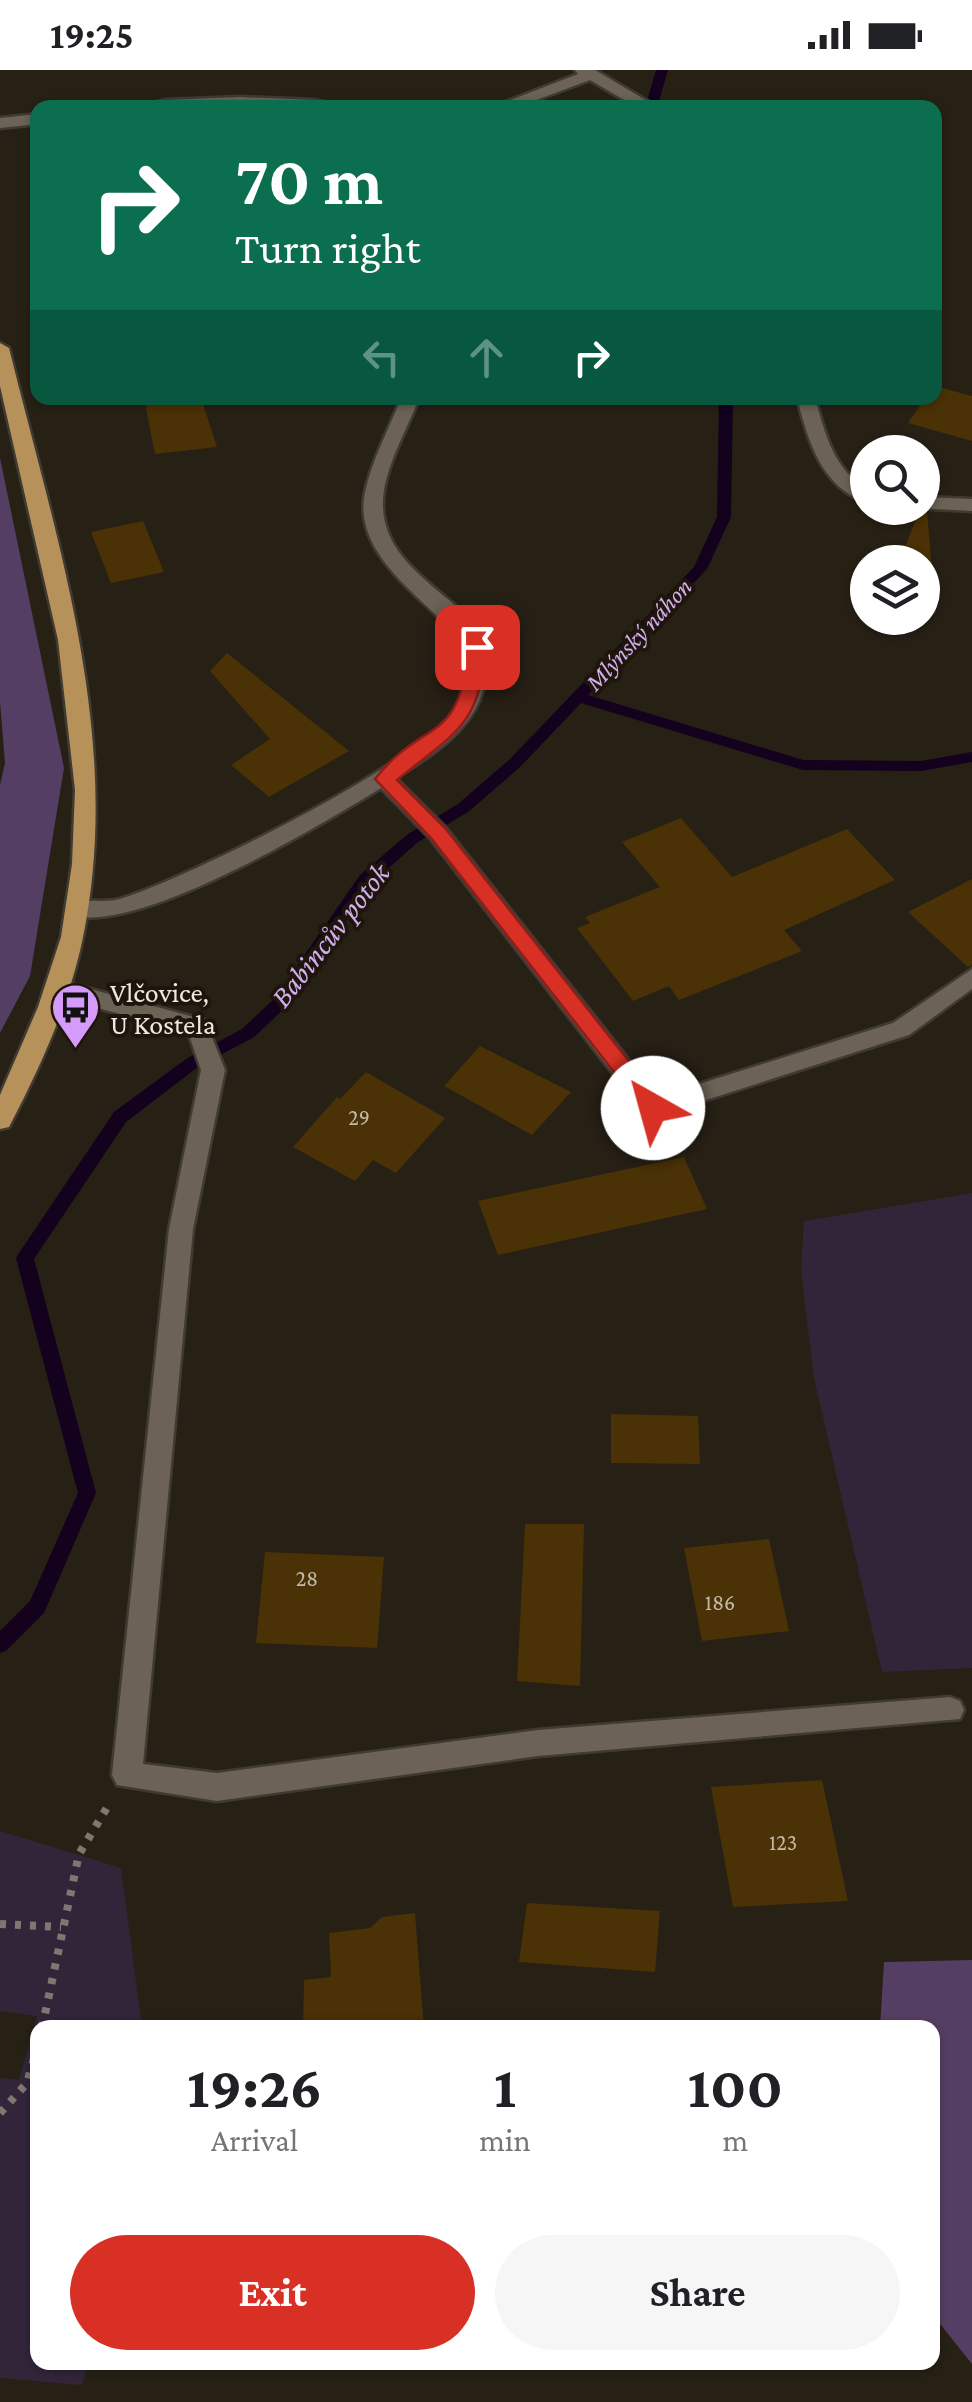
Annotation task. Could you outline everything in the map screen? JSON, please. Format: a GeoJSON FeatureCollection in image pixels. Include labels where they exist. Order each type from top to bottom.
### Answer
{"type":"FeatureCollection","features":[{"type":"Feature","properties":{"kind":"main road"},"geometry":{"type":"LineString","coordinates":[[0,348],[79,692],[87,790],[78,909],[57,989],[0,1120]]}},
{"type":"Feature","properties":{"kind":"street"},"geometry":{"type":"LineString","coordinates":[[518,100],[586,73],[636,100]]}},
{"type":"Feature","properties":{"kind":"street"},"geometry":{"type":"LineString","coordinates":[[211,100],[270,100]]}},
{"type":"Feature","properties":{"kind":"street"},"geometry":{"type":"LineString","coordinates":[[0,123],[30,120]]}},
{"type":"Feature","properties":{"kind":"street"},"geometry":{"type":"LineString","coordinates":[[78,909],[109,910],[129,905],[385,779],[462,717],[474,690],[477,647],[468,633],[407,573],[376,524],[372,504],[407,405]]}},
{"type":"Feature","properties":{"kind":"street"},"geometry":{"type":"LineString","coordinates":[[808,405],[824,462],[850,489]]}},
{"type":"Feature","properties":{"kind":"street"},"geometry":{"type":"LineString","coordinates":[[940,504],[972,505]]}},
{"type":"Feature","properties":{"kind":"street"},"geometry":{"type":"LineString","coordinates":[[385,779],[431,826],[653,1108],[900,1029],[972,976]]}},
{"type":"Feature","properties":{"kind":"street"},"geometry":{"type":"LineString","coordinates":[[57,989],[197,1026],[208,1057],[181,1229],[128,1775],[217,1787],[538,1744],[950,1710]]}},
{"type":"Feature","properties":{"kind":"path"},"geometry":{"type":"LineString","coordinates":[[44,2020],[79,1854],[128,1775]]}},
{"type":"Feature","properties":{"kind":"path"},"geometry":{"type":"LineString","coordinates":[[0,1924],[61,1927]]}},
{"type":"Feature","properties":{"kind":"path"},"geometry":{"type":"LineString","coordinates":[[0,2114],[27,2083],[30,2068]]}},
{"type":"Feature","properties":{"kind":"shaded area"},"geometry":{"type":"Polygon","coordinates":[[[0,458],[64,768],[30,976],[0,1033],[0,785],[5,763],[0,702],[0,458]]]}},
{"type":"Feature","properties":{"kind":"shaded area"},"geometry":{"type":"Polygon","coordinates":[[[972,1193],[972,1668],[882,1672],[814,1378],[801,1271],[804,1221],[972,1193]]]}},
{"type":"Feature","properties":{"kind":"shaded area"},"geometry":{"type":"Polygon","coordinates":[[[0,1831],[121,1868],[141,2020],[36,2020],[37,2016],[0,2011],[0,1831]]]}},
{"type":"Feature","properties":{"kind":"shaded area"},"geometry":{"type":"Polygon","coordinates":[[[972,1960],[972,2364],[940,2324],[940,2020],[880,2020],[884,1962],[972,1960]]]}},
{"type":"Feature","properties":{"kind":"shaded area"},"geometry":{"type":"Polygon","coordinates":[[[30,2041],[30,2370],[86,2370],[82,2385],[0,2378],[0,2078],[19,2080],[30,2041]]]}},
{"type":"Feature","properties":{"kind":"building"},"geometry":{"type":"Polygon","coordinates":[[[942,388],[972,396],[972,441],[908,423],[920,405],[942,405],[942,388]]]}},
{"type":"Feature","properties":{"kind":"building"},"geometry":{"type":"Polygon","coordinates":[[[145,405],[203,405],[217,447],[155,454],[145,405]]]}},
{"type":"Feature","properties":{"kind":"building"},"geometry":{"type":"Polygon","coordinates":[[[143,521],[164,572],[111,583],[91,532],[143,521]]]}},
{"type":"Feature","properties":{"kind":"building"},"geometry":{"type":"Polygon","coordinates":[[[914,525],[928,525],[930,545],[906,545],[914,525]]]}},
{"type":"Feature","properties":{"kind":"building"},"geometry":{"type":"Polygon","coordinates":[[[227,653],[349,751],[269,797],[231,765],[270,739],[210,671],[227,653]]]}},
{"type":"Feature","properties":{"kind":"building"},"geometry":{"type":"Polygon","coordinates":[[[681,818],[732,877],[847,829],[895,880],[784,930],[802,951],[679,1000],[669,986],[633,1001],[577,928],[590,923],[585,917],[660,887],[622,842],[681,818]]]}},
{"type":"Feature","properties":{"kind":"building"},"geometry":{"type":"Polygon","coordinates":[[[972,879],[972,965],[968,967],[908,912],[972,879]]]}},
{"type":"Feature","properties":{"kind":"building"},"geometry":{"type":"Polygon","coordinates":[[[480,1046],[571,1092],[532,1135],[444,1086],[480,1046]]]}},
{"type":"Feature","properties":{"kind":"building"},"geometry":{"type":"Polygon","coordinates":[[[366,1072],[445,1118],[396,1173],[373,1160],[355,1181],[293,1147],[337,1097],[340,1099],[366,1072]]]}},
{"type":"Feature","properties":{"kind":"building"},"geometry":{"type":"Polygon","coordinates":[[[684,1157],[707,1209],[498,1255],[478,1201],[684,1157]]]}},
{"type":"Feature","properties":{"kind":"building"},"geometry":{"type":"Polygon","coordinates":[[[611,1414],[698,1416],[700,1464],[611,1463],[611,1414]]]}},
{"type":"Feature","properties":{"kind":"building"},"geometry":{"type":"Polygon","coordinates":[[[525,1524],[584,1524],[580,1686],[517,1681],[525,1524]]]}},
{"type":"Feature","properties":{"kind":"building"},"geometry":{"type":"Polygon","coordinates":[[[769,1539],[789,1631],[702,1641],[684,1548],[769,1539]]]}},
{"type":"Feature","properties":{"kind":"building"},"geometry":{"type":"Polygon","coordinates":[[[265,1552],[384,1557],[377,1648],[256,1643],[265,1552]]]}},
{"type":"Feature","properties":{"kind":"building"},"geometry":{"type":"Polygon","coordinates":[[[822,1780],[848,1901],[733,1907],[711,1787],[822,1780]]]}},
{"type":"Feature","properties":{"kind":"building"},"geometry":{"type":"Polygon","coordinates":[[[527,1903],[660,1911],[655,1972],[519,1962],[527,1903]]]}},
{"type":"Feature","properties":{"kind":"building"},"geometry":{"type":"Polygon","coordinates":[[[415,1913],[423,2020],[303,2020],[304,1980],[331,1977],[329,1933],[370,1928],[382,1917],[415,1913]]]}},
{"type":"Feature","properties":{"kind":"waterway","name":"Mlýnský náhon"},"geometry":{"type":"LineString","coordinates":[[653,100],[662,70]]}},
{"type":"Feature","properties":{"kind":"waterway","name":"Babincův potok"},"geometry":{"type":"LineString","coordinates":[[0,1644],[37,1607],[87,1493],[25,1258],[120,1117],[192,1063],[248,1033],[280,1003],[366,879],[413,838],[463,808],[515,763],[700,569],[724,517],[726,405]]}},
{"type":"Feature","properties":{"kind":"waterway","name":"Babincův potok"},"geometry":{"type":"LineString","coordinates":[[578,697],[803,765],[921,766],[972,757]]}},
{"type":"Feature","properties":{"kind":"place","name":"Vlčovice, U Kostela"},"geometry":{"type":"Point","coordinates":[75,1050]}},
{"type":"Feature","properties":{"kind":"route"},"geometry":{"type":"LineString","coordinates":[[477,647],[474,690],[462,717],[385,779],[438,833],[653,1108]]}}]}
